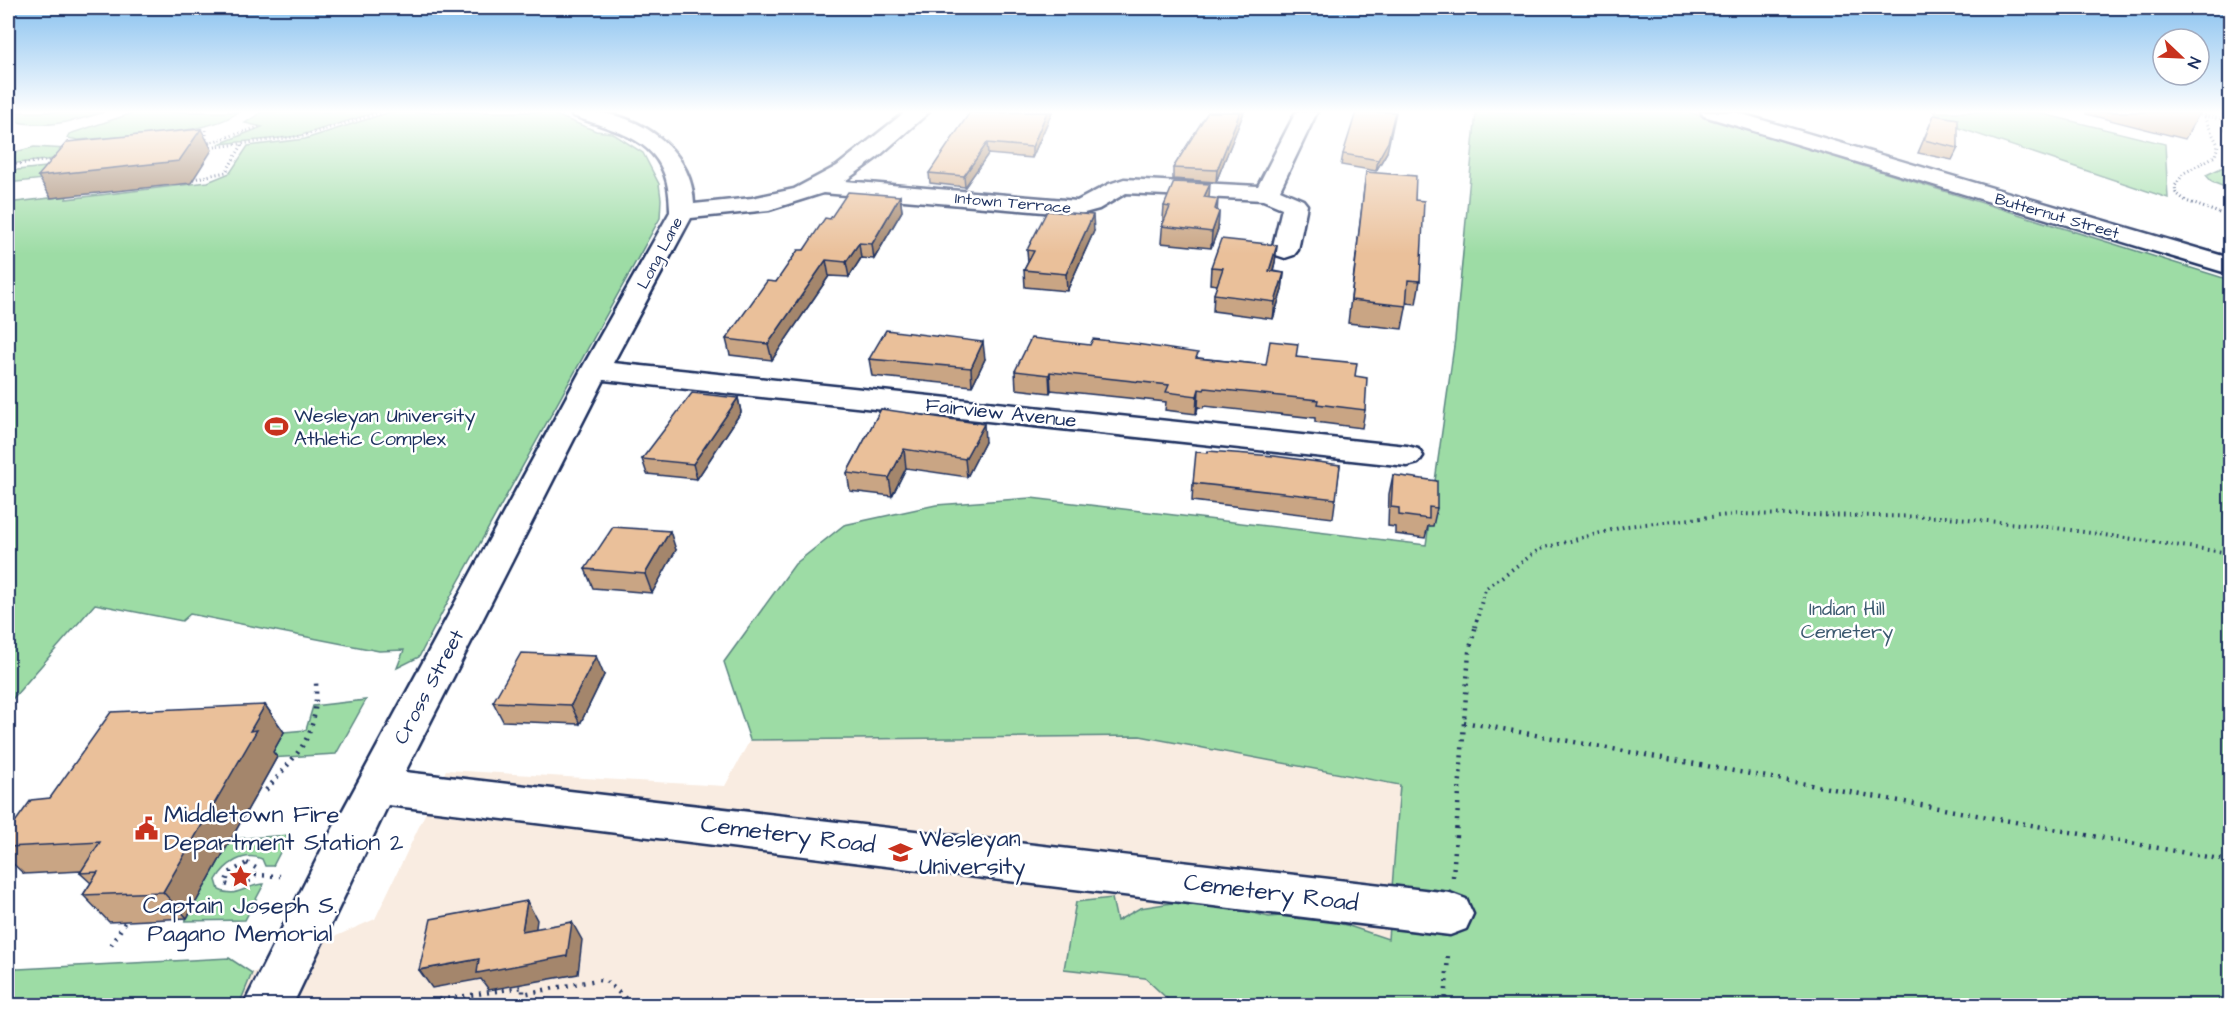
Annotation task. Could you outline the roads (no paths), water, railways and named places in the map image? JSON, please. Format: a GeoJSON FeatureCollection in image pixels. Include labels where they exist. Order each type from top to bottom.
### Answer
{"type":"FeatureCollection","features":[{"type":"Feature","properties":{"kind":"street","name":"Long Lane"},"geometry":{"type":"LineString","coordinates":[[595,370],[682,212],[684,191],[678,172],[670,159]]}},
{"type":"Feature","properties":{"kind":"street"},"geometry":{"type":"LineString","coordinates":[[682,212],[765,203],[819,186],[859,159]]}},
{"type":"Feature","properties":{"kind":"street"},"geometry":{"type":"LineString","coordinates":[[1268,193],[1282,159]]}},
{"type":"Feature","properties":{"kind":"street","name":"Butternut Street"},"geometry":{"type":"LineString","coordinates":[[1867,159],[2230,266]]}},
{"type":"Feature","properties":{"kind":"street","name":"Intown Terrace"},"geometry":{"type":"LineString","coordinates":[[819,186],[1077,208],[1092,206],[1110,190],[1124,186],[1268,193],[1296,205],[1285,250]]}},
{"type":"Feature","properties":{"kind":"street","name":"Fairview Avenue"},"geometry":{"type":"LineString","coordinates":[[595,370],[1407,456]]}},
{"type":"Feature","properties":{"kind":"street","name":"Cross Street"},"geometry":{"type":"LineString","coordinates":[[267,1005],[376,786],[595,370]]}},
{"type":"Feature","properties":{"kind":"street","name":"Cemetery Road"},"geometry":{"type":"LineString","coordinates":[[376,786],[1450,914]]}},
{"type":"Feature","properties":{"kind":"place","name":"Wesleyan University Athletic Complex"},"geometry":{"type":"Point","coordinates":[276,427]}},
{"type":"Feature","properties":{"kind":"place","name":"Middletown Fire Department Station 2"},"geometry":{"type":"Point","coordinates":[146,829]}},
{"type":"Feature","properties":{"kind":"place","name":"Wesleyan University"},"geometry":{"type":"Point","coordinates":[901,853]}},
{"type":"Feature","properties":{"kind":"place","name":"Captain Joseph S. Pagano Memorial"},"geometry":{"type":"Point","coordinates":[240,876]}},
{"type":"Feature","properties":{"kind":"park label","name":"Indian Hill Cemetery"},"geometry":{"type":"Point","coordinates":[1847,620]}}]}
